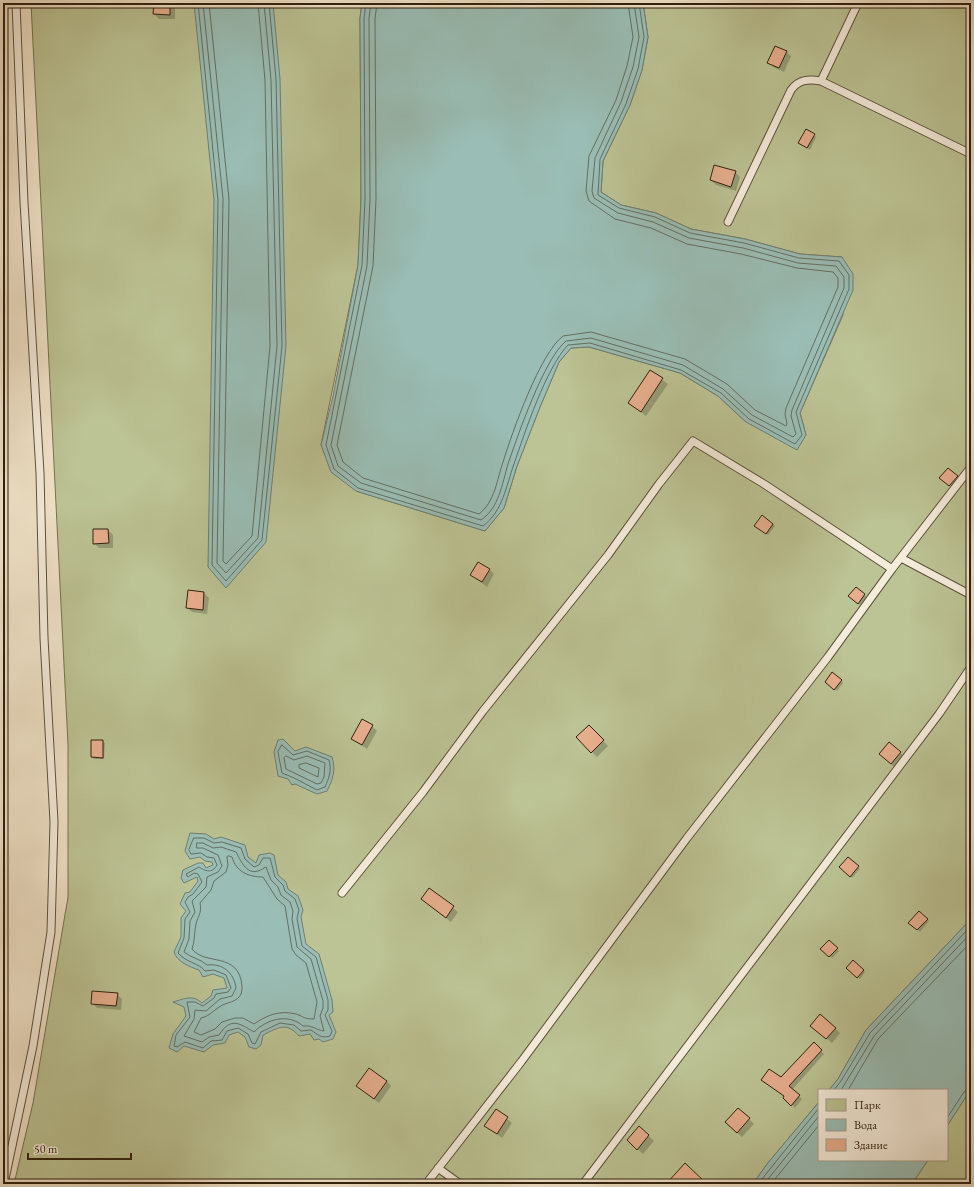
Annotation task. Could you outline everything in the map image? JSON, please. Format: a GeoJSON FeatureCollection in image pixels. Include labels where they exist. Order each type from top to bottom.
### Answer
{"type":"FeatureCollection","features":[{"type":"Feature","properties":{"kind":"lane"},"geometry":{"type":"LineString","coordinates":[[4,1184],[33,1046],[51,932],[54,822],[44,638],[40,473],[27,256],[16,3]]}},
{"type":"Feature","properties":{"kind":"lane"},"geometry":{"type":"LineString","coordinates":[[821,81],[858,3]]}},
{"type":"Feature","properties":{"kind":"lane"},"geometry":{"type":"LineString","coordinates":[[728,222],[791,90],[796,84],[808,79],[821,81],[971,154]]}},
{"type":"Feature","properties":{"kind":"lane"},"geometry":{"type":"LineString","coordinates":[[342,893],[423,792],[483,711],[608,555],[659,484],[693,441],[764,484],[892,569]]}},
{"type":"Feature","properties":{"kind":"lane"},"geometry":{"type":"LineString","coordinates":[[426,1184],[521,1062],[687,838],[828,657],[892,569],[971,467]]}},
{"type":"Feature","properties":{"kind":"lane"},"geometry":{"type":"LineString","coordinates":[[901,558],[971,595]]}},
{"type":"Feature","properties":{"kind":"lane"},"geometry":{"type":"LineString","coordinates":[[583,1184],[930,727],[971,668]]}},
{"type":"Feature","properties":{"kind":"lane"},"geometry":{"type":"LineString","coordinates":[[438,1168],[460,1184]]}},
{"type":"Feature","properties":{"kind":"green space"},"geometry":{"type":"Polygon","coordinates":[[[31,3],[362,3],[360,18],[361,199],[358,265],[321,445],[356,491],[485,531],[504,508],[517,466],[540,407],[559,362],[571,348],[589,347],[680,373],[718,396],[746,422],[806,435],[800,413],[843,315],[842,257],[800,254],[745,239],[691,229],[656,213],[621,205],[601,192],[603,161],[630,105],[642,70],[648,37],[643,3],[971,3],[971,919],[866,1030],[838,1079],[830,1089],[818,1089],[818,1103],[767,1164],[753,1184],[14,1184],[33,1103],[68,897],[68,745],[31,3]]]}},
{"type":"Feature","properties":{"kind":"green space"},"geometry":{"type":"Polygon","coordinates":[[[971,1089],[971,1184],[912,1184],[927,1161],[948,1161],[948,1124],[971,1089]]]}},
{"type":"Feature","properties":{"kind":"water"},"geometry":{"type":"Polygon","coordinates":[[[194,3],[273,3],[280,79],[286,346],[266,542],[226,588],[208,567],[214,200],[194,3]]]}},
{"type":"Feature","properties":{"kind":"water"},"geometry":{"type":"Polygon","coordinates":[[[362,3],[643,3],[648,37],[642,70],[630,105],[603,161],[601,192],[621,205],[656,213],[691,229],[745,239],[800,254],[842,257],[853,274],[853,290],[800,413],[806,435],[797,450],[746,422],[718,396],[680,373],[589,347],[571,348],[559,362],[517,466],[504,508],[485,531],[356,491],[331,472],[321,445],[333,396],[358,265],[361,199],[360,18],[362,3]]]}},
{"type":"Feature","properties":{"kind":"water"},"geometry":{"type":"Polygon","coordinates":[[[283,739],[295,751],[306,747],[332,757],[334,766],[333,774],[327,791],[317,794],[295,784],[292,785],[288,779],[278,776],[274,752],[278,740],[283,739]]]}},
{"type":"Feature","properties":{"kind":"water"},"geometry":{"type":"Polygon","coordinates":[[[190,833],[206,834],[214,839],[221,837],[245,845],[248,857],[256,863],[259,855],[270,853],[274,855],[278,875],[286,882],[288,889],[298,896],[303,910],[301,917],[306,944],[319,954],[332,1000],[333,1012],[329,1015],[336,1032],[333,1039],[323,1042],[319,1039],[314,1040],[310,1034],[299,1036],[294,1031],[286,1027],[282,1027],[263,1035],[261,1045],[256,1049],[249,1047],[245,1037],[238,1032],[229,1035],[225,1043],[213,1045],[204,1052],[184,1046],[177,1052],[169,1048],[173,1034],[186,1016],[184,1007],[173,1002],[191,998],[202,1003],[211,996],[213,990],[227,988],[224,978],[213,974],[203,977],[199,970],[188,966],[178,959],[174,952],[181,937],[181,918],[186,911],[180,904],[185,893],[190,892],[198,881],[197,877],[184,883],[181,878],[183,870],[198,863],[203,863],[206,868],[213,865],[212,862],[205,861],[200,857],[190,859],[185,851],[190,833]]]}},
{"type":"Feature","properties":{"kind":"water"},"geometry":{"type":"Polygon","coordinates":[[[971,919],[971,1089],[948,1124],[948,1089],[830,1089],[838,1079],[866,1030],[971,919]]]}},
{"type":"Feature","properties":{"kind":"water"},"geometry":{"type":"Polygon","coordinates":[[[818,1103],[818,1161],[927,1161],[912,1184],[753,1184],[767,1164],[818,1103]]]}},
{"type":"Feature","properties":{"kind":"building"},"geometry":{"type":"Polygon","coordinates":[[[154,3],[170,3],[170,15],[153,14],[154,3]]]}},
{"type":"Feature","properties":{"kind":"building"},"geometry":{"type":"Polygon","coordinates":[[[775,46],[787,51],[779,68],[767,63],[775,46]]]}},
{"type":"Feature","properties":{"kind":"building"},"geometry":{"type":"Polygon","coordinates":[[[806,129],[815,134],[807,148],[798,143],[806,129]]]}},
{"type":"Feature","properties":{"kind":"building"},"geometry":{"type":"Polygon","coordinates":[[[714,165],[736,171],[731,187],[710,180],[714,165]]]}},
{"type":"Feature","properties":{"kind":"building"},"geometry":{"type":"Polygon","coordinates":[[[650,370],[663,378],[641,412],[628,403],[650,370]]]}},
{"type":"Feature","properties":{"kind":"building"},"geometry":{"type":"Polygon","coordinates":[[[948,468],[958,476],[949,486],[939,478],[948,468]]]}},
{"type":"Feature","properties":{"kind":"building"},"geometry":{"type":"Polygon","coordinates":[[[762,515],[773,524],[766,534],[754,526],[762,515]]]}},
{"type":"Feature","properties":{"kind":"building"},"geometry":{"type":"Polygon","coordinates":[[[93,529],[108,529],[109,543],[93,544],[93,529]]]}},
{"type":"Feature","properties":{"kind":"building"},"geometry":{"type":"Polygon","coordinates":[[[478,562],[490,569],[482,582],[470,575],[478,562]]]}},
{"type":"Feature","properties":{"kind":"building"},"geometry":{"type":"Polygon","coordinates":[[[856,587],[865,594],[858,604],[848,596],[856,587]]]}},
{"type":"Feature","properties":{"kind":"building"},"geometry":{"type":"Polygon","coordinates":[[[188,590],[204,592],[203,610],[186,608],[188,590]]]}},
{"type":"Feature","properties":{"kind":"building"},"geometry":{"type":"Polygon","coordinates":[[[832,672],[842,680],[834,690],[825,682],[832,672]]]}},
{"type":"Feature","properties":{"kind":"building"},"geometry":{"type":"Polygon","coordinates":[[[362,719],[373,725],[362,745],[351,739],[362,719]]]}},
{"type":"Feature","properties":{"kind":"building"},"geometry":{"type":"Polygon","coordinates":[[[589,725],[604,740],[591,753],[576,737],[589,725]]]}},
{"type":"Feature","properties":{"kind":"building"},"geometry":{"type":"Polygon","coordinates":[[[91,740],[103,740],[103,758],[91,757],[91,740]]]}},
{"type":"Feature","properties":{"kind":"building"},"geometry":{"type":"Polygon","coordinates":[[[889,742],[901,752],[891,764],[879,754],[889,742]]]}},
{"type":"Feature","properties":{"kind":"building"},"geometry":{"type":"Polygon","coordinates":[[[848,857],[859,866],[850,877],[839,867],[848,857]]]}},
{"type":"Feature","properties":{"kind":"building"},"geometry":{"type":"Polygon","coordinates":[[[429,888],[454,906],[446,918],[421,899],[429,888]]]}},
{"type":"Feature","properties":{"kind":"building"},"geometry":{"type":"Polygon","coordinates":[[[919,911],[928,919],[917,930],[908,923],[919,911]]]}},
{"type":"Feature","properties":{"kind":"building"},"geometry":{"type":"Polygon","coordinates":[[[829,940],[838,948],[829,957],[820,949],[829,940]]]}},
{"type":"Feature","properties":{"kind":"building"},"geometry":{"type":"Polygon","coordinates":[[[853,960],[864,970],[857,978],[846,968],[853,960]]]}},
{"type":"Feature","properties":{"kind":"building"},"geometry":{"type":"Polygon","coordinates":[[[92,991],[118,993],[116,1006],[91,1004],[92,991]]]}},
{"type":"Feature","properties":{"kind":"building"},"geometry":{"type":"Polygon","coordinates":[[[820,1014],[836,1028],[826,1039],[810,1026],[820,1014]]]}},
{"type":"Feature","properties":{"kind":"building"},"geometry":{"type":"Polygon","coordinates":[[[814,1042],[822,1050],[789,1086],[800,1095],[791,1106],[783,1098],[784,1096],[761,1080],[769,1069],[781,1077],[814,1042]]]}},
{"type":"Feature","properties":{"kind":"building"},"geometry":{"type":"Polygon","coordinates":[[[369,1068],[387,1081],[374,1099],[356,1086],[369,1068]]]}},
{"type":"Feature","properties":{"kind":"building"},"geometry":{"type":"Polygon","coordinates":[[[738,1108],[750,1118],[737,1133],[725,1122],[738,1108]]]}},
{"type":"Feature","properties":{"kind":"building"},"geometry":{"type":"Polygon","coordinates":[[[496,1109],[508,1117],[497,1134],[484,1126],[496,1109]]]}},
{"type":"Feature","properties":{"kind":"building"},"geometry":{"type":"Polygon","coordinates":[[[639,1126],[649,1135],[637,1150],[627,1140],[639,1126]]]}},
{"type":"Feature","properties":{"kind":"building"},"geometry":{"type":"Polygon","coordinates":[[[685,1163],[707,1184],[666,1184],[685,1163]]]}}]}
